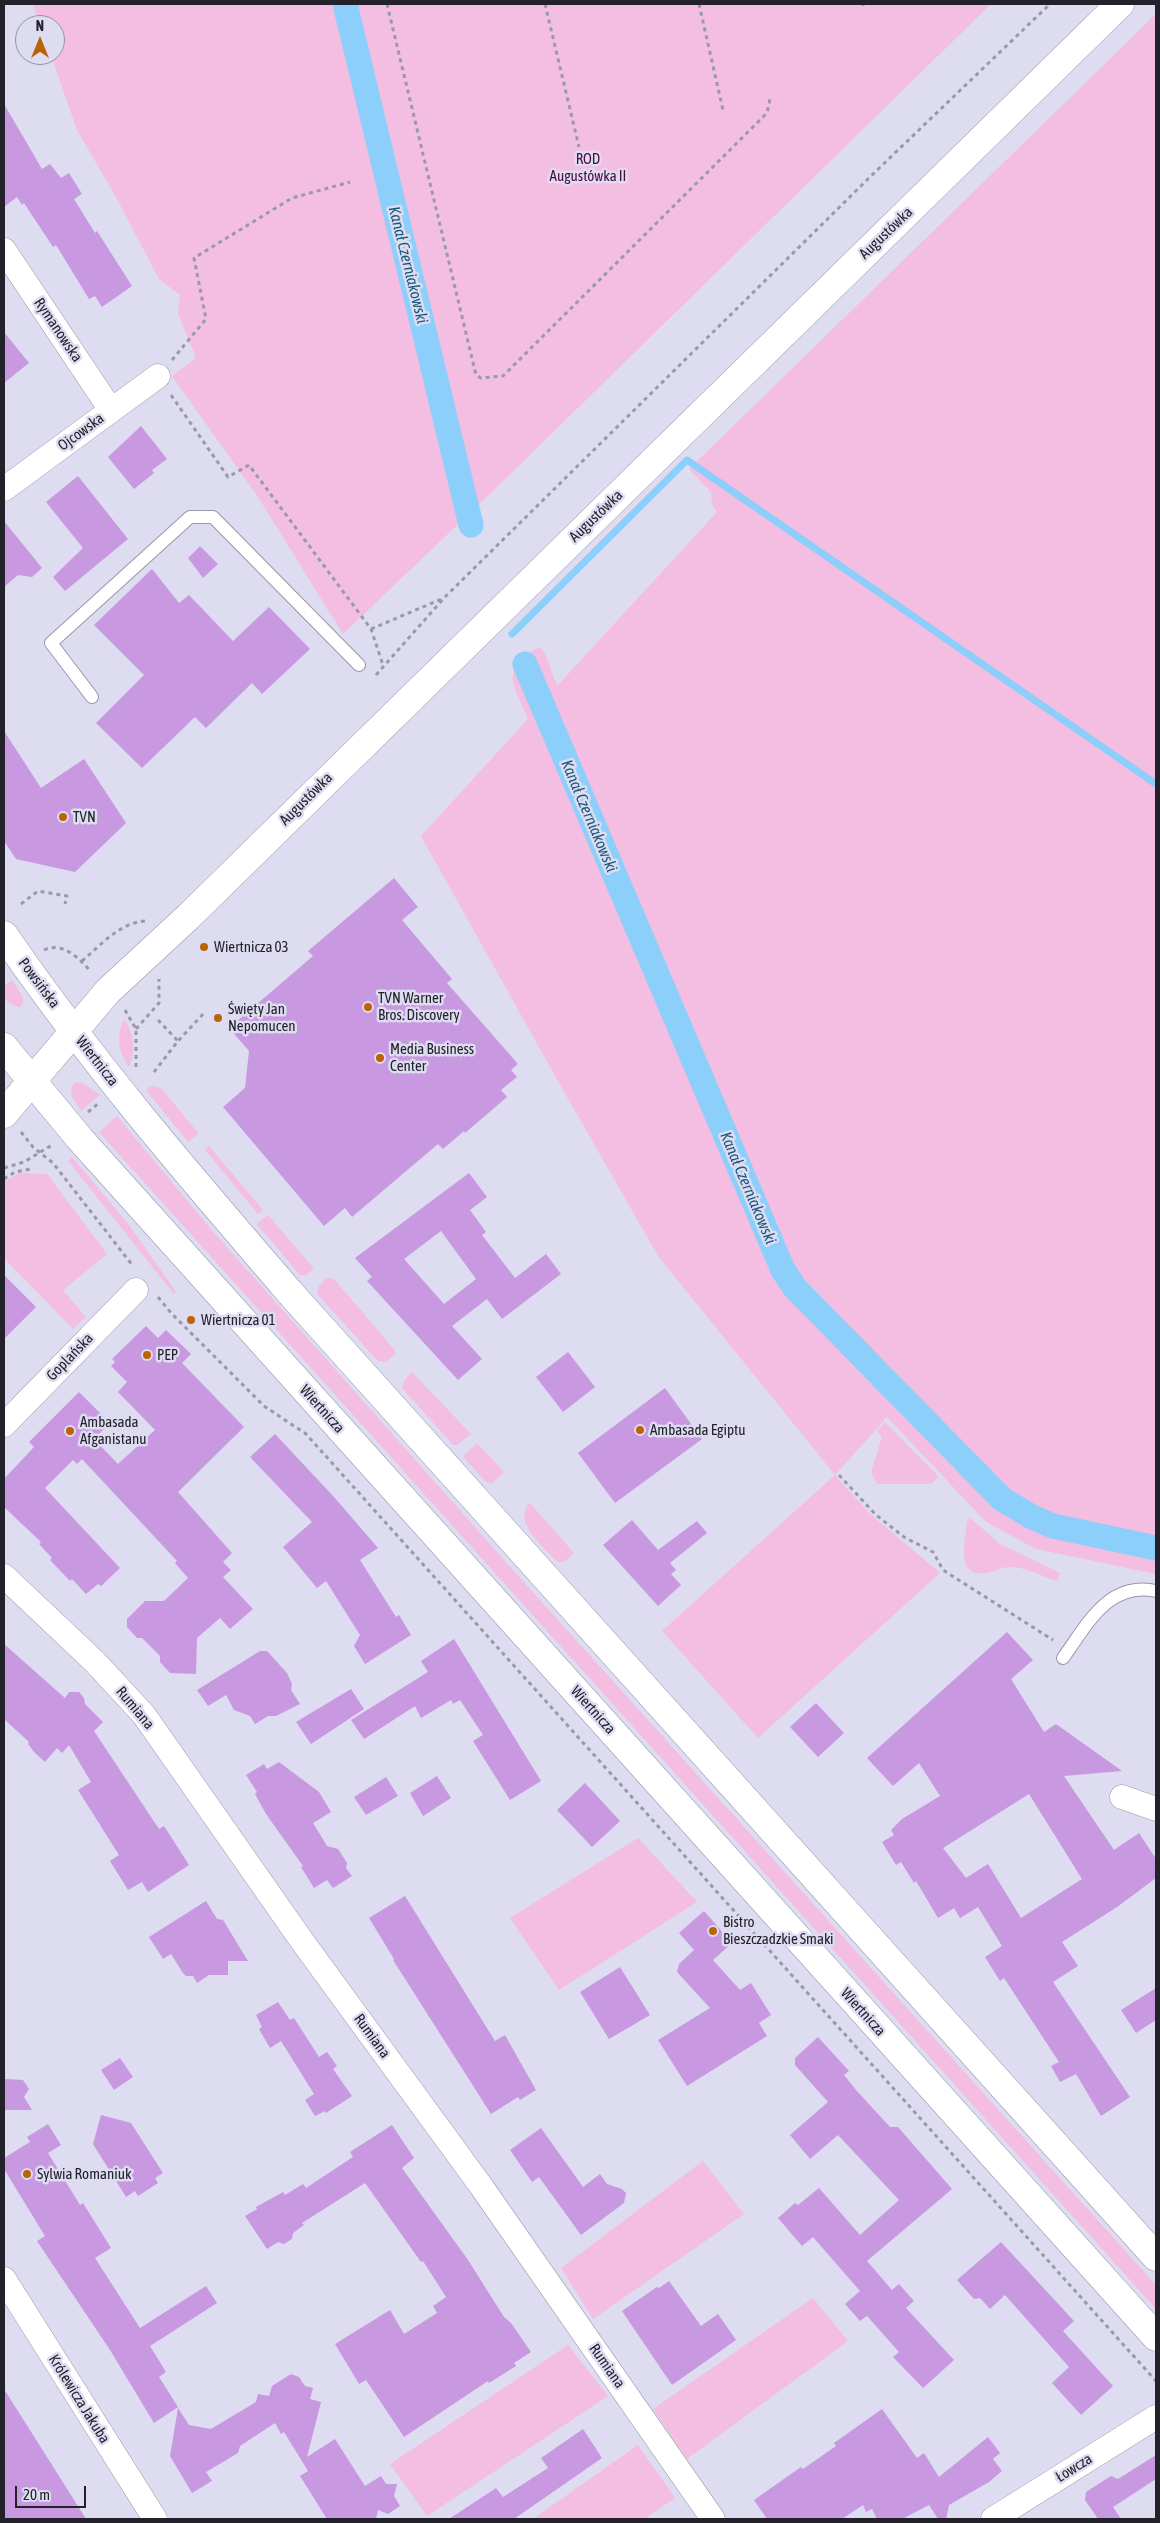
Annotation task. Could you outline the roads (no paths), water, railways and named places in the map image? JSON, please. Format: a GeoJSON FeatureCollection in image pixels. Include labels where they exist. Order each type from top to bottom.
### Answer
{"type":"FeatureCollection","features":[{"type":"Feature","properties":{"kind":"main road","name":"Augustówka"},"geometry":{"type":"LineString","coordinates":[[4,1114],[108,991],[188,917],[1120,4]]}},
{"type":"Feature","properties":{"kind":"main road","name":"Powsińska"},"geometry":{"type":"LineString","coordinates":[[4,935],[74,1031]]}},
{"type":"Feature","properties":{"kind":"main road","name":"Wiertnicza"},"geometry":{"type":"LineString","coordinates":[[74,1031],[208,1198],[293,1296],[1156,2257]]}},
{"type":"Feature","properties":{"kind":"main road"},"geometry":{"type":"LineString","coordinates":[[4,1047],[31,1082]]}},
{"type":"Feature","properties":{"kind":"main road","name":"Wiertnicza"},"geometry":{"type":"LineString","coordinates":[[31,1082],[267,1348],[1156,2337]]}},
{"type":"Feature","properties":{"kind":"street","name":"Rymanowska"},"geometry":{"type":"LineString","coordinates":[[4,250],[112,410]]}},
{"type":"Feature","properties":{"kind":"street","name":"Ojcowska"},"geometry":{"type":"LineString","coordinates":[[4,489],[158,376]]}},
{"type":"Feature","properties":{"kind":"street","name":"Goplańska"},"geometry":{"type":"LineString","coordinates":[[4,1425],[144,1286]]}},
{"type":"Feature","properties":{"kind":"street","name":"Rumiana"},"geometry":{"type":"LineString","coordinates":[[4,1576],[95,1662],[144,1715],[302,1941],[481,2186],[713,2519]]}},
{"type":"Feature","properties":{"kind":"street"},"geometry":{"type":"LineString","coordinates":[[1122,1797],[1156,1810]]}},
{"type":"Feature","properties":{"kind":"street","name":"Królewicza Jakuba"},"geometry":{"type":"LineString","coordinates":[[4,2279],[155,2519]]}},
{"type":"Feature","properties":{"kind":"street","name":"Łowcza"},"geometry":{"type":"LineString","coordinates":[[993,2519],[1156,2416]]}},
{"type":"Feature","properties":{"kind":"lane"},"geometry":{"type":"LineString","coordinates":[[92,697],[51,643],[190,517],[213,517],[359,665]]}},
{"type":"Feature","properties":{"kind":"lane"},"geometry":{"type":"LineString","coordinates":[[1062,1652],[1097,1610],[1110,1599],[1123,1592],[1156,1591]]}},
{"type":"Feature","properties":{"kind":"waterway","name":"Kanał Czerniakowski"},"geometry":{"type":"LineString","coordinates":[[345,4],[471,525]]}},
{"type":"Feature","properties":{"kind":"waterway"},"geometry":{"type":"LineString","coordinates":[[512,634],[687,460],[1156,784]]}},
{"type":"Feature","properties":{"kind":"waterway","name":"Kanał Czerniakowski"},"geometry":{"type":"LineString","coordinates":[[525,664],[783,1270],[795,1288],[1002,1499],[1032,1517],[1053,1526],[1156,1548]]}},
{"type":"Feature","properties":{"kind":"place","name":"TVN"},"geometry":{"type":"Point","coordinates":[63,817]}},
{"type":"Feature","properties":{"kind":"place","name":"Wiertnicza 03"},"geometry":{"type":"Point","coordinates":[204,947]}},
{"type":"Feature","properties":{"kind":"place","name":"TVN Warner Bros. Discovery"},"geometry":{"type":"Point","coordinates":[368,1007]}},
{"type":"Feature","properties":{"kind":"place","name":"Święty Jan Nepomucen"},"geometry":{"type":"Point","coordinates":[218,1018]}},
{"type":"Feature","properties":{"kind":"place","name":"Media Business Center"},"geometry":{"type":"Point","coordinates":[380,1058]}},
{"type":"Feature","properties":{"kind":"place","name":"Wiertnicza 01"},"geometry":{"type":"Point","coordinates":[191,1320]}},
{"type":"Feature","properties":{"kind":"place","name":"PEP"},"geometry":{"type":"Point","coordinates":[147,1355]}},
{"type":"Feature","properties":{"kind":"place","name":"Ambasada Egiptu"},"geometry":{"type":"Point","coordinates":[640,1430]}},
{"type":"Feature","properties":{"kind":"place","name":"Ambasada Afganistanu"},"geometry":{"type":"Point","coordinates":[70,1431]}},
{"type":"Feature","properties":{"kind":"place","name":"Bistro Bieszczadzkie Smaki"},"geometry":{"type":"Point","coordinates":[713,1931]}},
{"type":"Feature","properties":{"kind":"place","name":"Sylwia Romaniuk"},"geometry":{"type":"Point","coordinates":[27,2174]}},
{"type":"Feature","properties":{"kind":"park label","name":"ROD Augustówka II"},"geometry":{"type":"Point","coordinates":[588,168]}}]}
